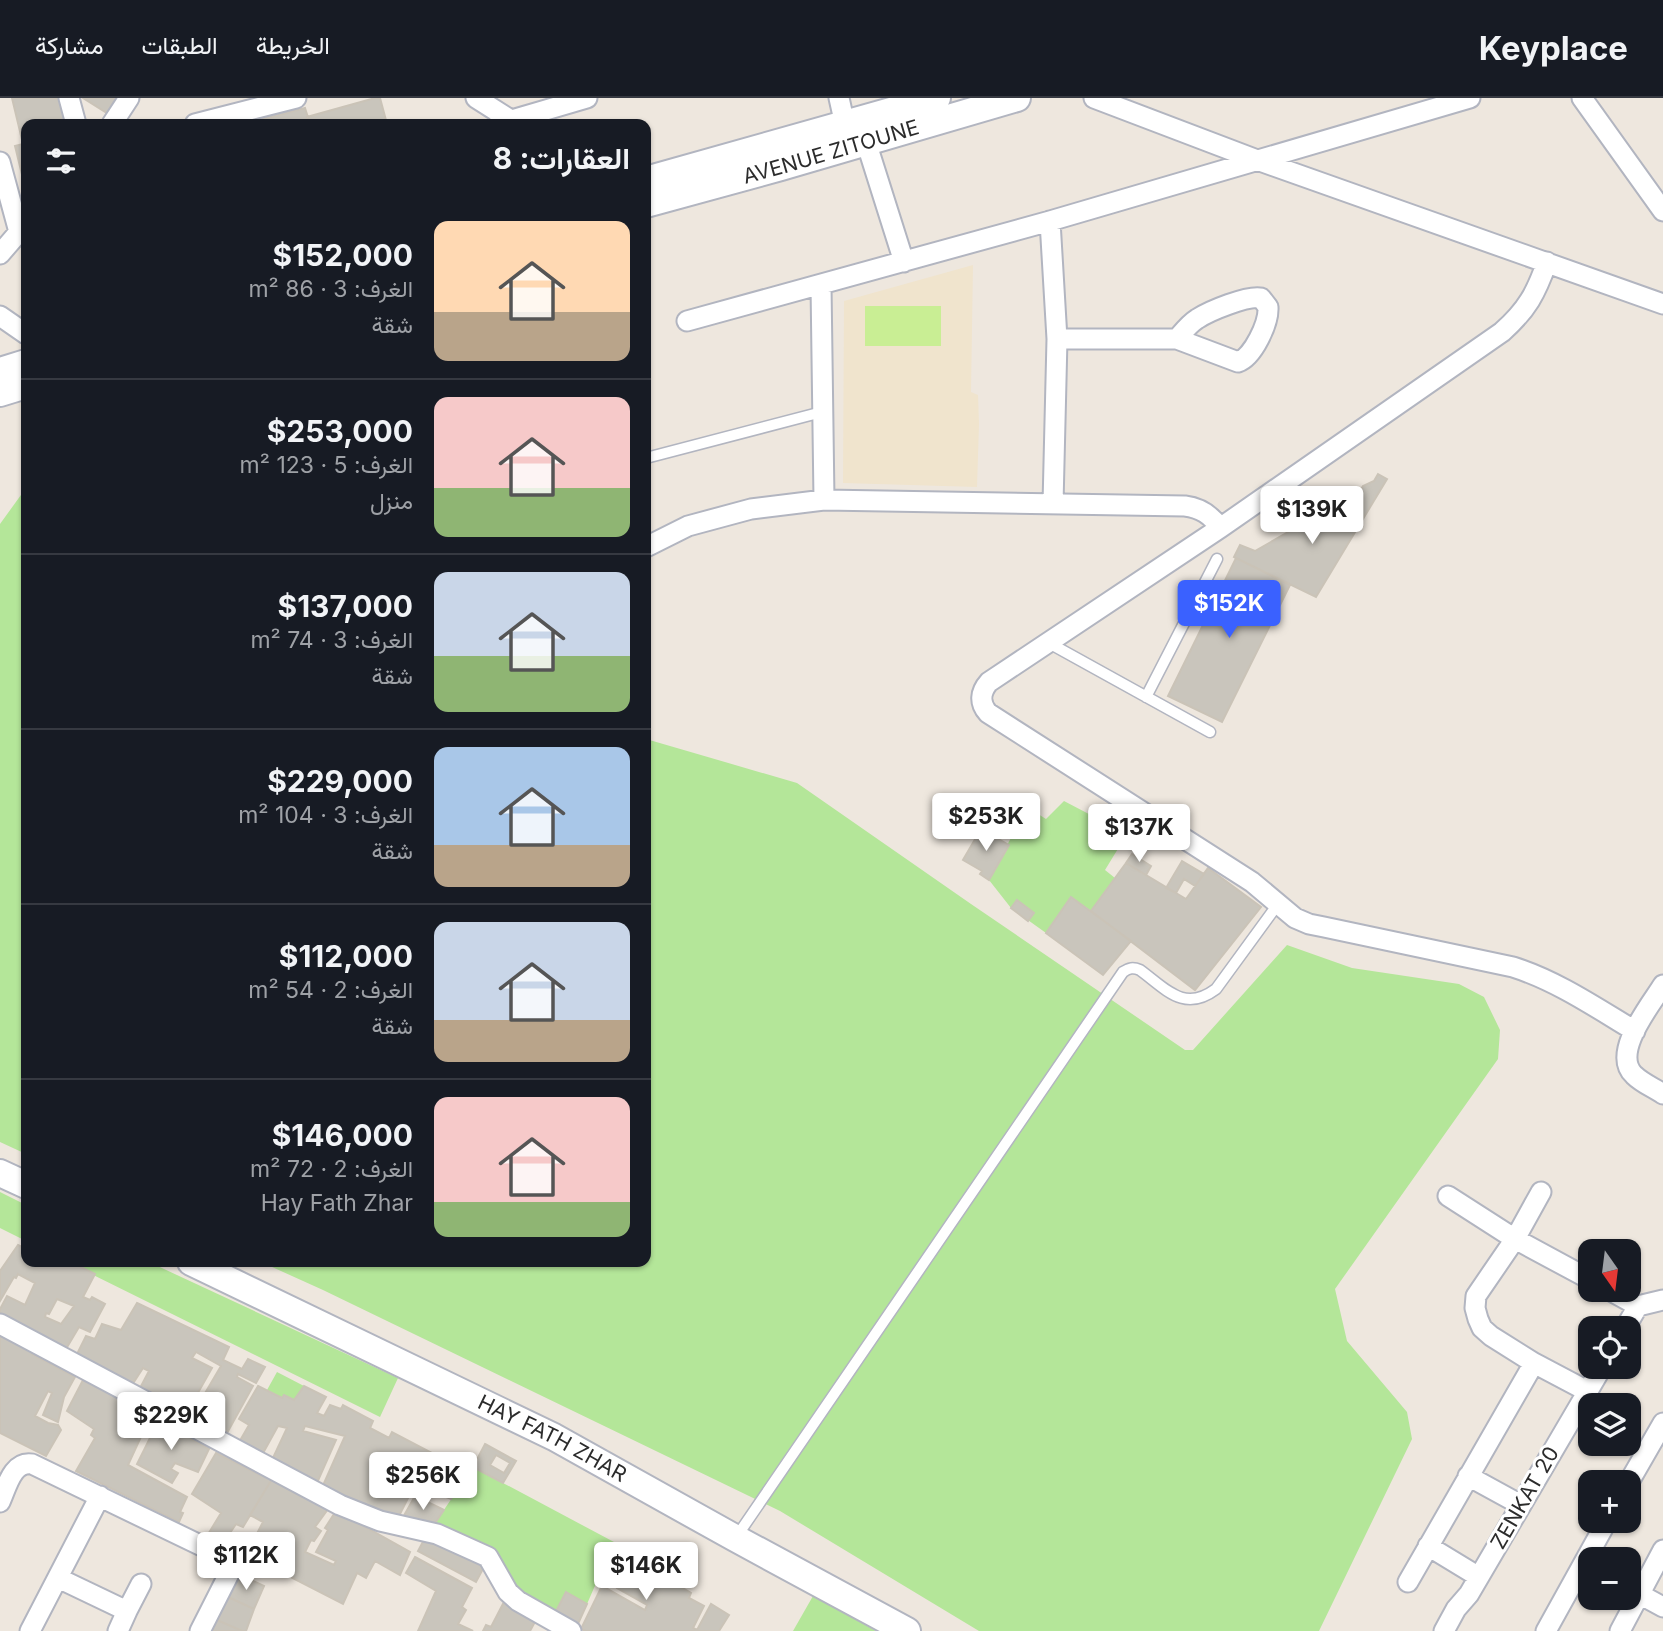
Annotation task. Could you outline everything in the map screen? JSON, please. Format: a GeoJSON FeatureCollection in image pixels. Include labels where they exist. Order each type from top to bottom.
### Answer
{"type":"FeatureCollection","features":[{"type":"Feature","properties":{"kind":"street"},"geometry":{"type":"LineString","coordinates":[[69,98],[75,119]]}},
{"type":"Feature","properties":{"kind":"street"},"geometry":{"type":"LineString","coordinates":[[115,119],[129,98]]}},
{"type":"Feature","properties":{"kind":"street"},"geometry":{"type":"LineString","coordinates":[[214,119],[296,98]]}},
{"type":"Feature","properties":{"kind":"street"},"geometry":{"type":"LineString","coordinates":[[476,98],[505,119]]}},
{"type":"Feature","properties":{"kind":"street"},"geometry":{"type":"LineString","coordinates":[[523,119],[587,98]]}},
{"type":"Feature","properties":{"kind":"street"},"geometry":{"type":"LineString","coordinates":[[839,98],[857,129],[904,262]]}},
{"type":"Feature","properties":{"kind":"street","name":"AVENUE ZITOUNE"},"geometry":{"type":"LineString","coordinates":[[651,202],[937,98]]}},
{"type":"Feature","properties":{"kind":"street","name":"AVENUE ZITOUNE"},"geometry":{"type":"LineString","coordinates":[[651,179],[857,129],[1017,98]]}},
{"type":"Feature","properties":{"kind":"street"},"geometry":{"type":"LineString","coordinates":[[1094,98],[1257,160],[1663,304]]}},
{"type":"Feature","properties":{"kind":"street"},"geometry":{"type":"LineString","coordinates":[[688,321],[1050,221],[1470,98]]}},
{"type":"Feature","properties":{"kind":"street"},"geometry":{"type":"LineString","coordinates":[[1582,98],[1663,211]]}},
{"type":"Feature","properties":{"kind":"street"},"geometry":{"type":"LineString","coordinates":[[0,162],[15,223],[0,254]]}},
{"type":"Feature","properties":{"kind":"street"},"geometry":{"type":"LineString","coordinates":[[1050,221],[1057,339],[1053,504]]}},
{"type":"Feature","properties":{"kind":"street"},"geometry":{"type":"LineString","coordinates":[[1548,262],[1531,300],[1502,332],[1220,528],[989,682],[981,698],[988,713],[1252,882],[1295,918],[1495,961],[1531,973],[1564,989],[1634,1031]]}},
{"type":"Feature","properties":{"kind":"street"},"geometry":{"type":"LineString","coordinates":[[821,285],[824,500]]}},
{"type":"Feature","properties":{"kind":"street"},"geometry":{"type":"LineString","coordinates":[[0,316],[21,331]]}},
{"type":"Feature","properties":{"kind":"street"},"geometry":{"type":"LineString","coordinates":[[1057,339],[1177,339]]}},
{"type":"Feature","properties":{"kind":"street"},"geometry":{"type":"LineString","coordinates":[[0,371],[21,365]]}},
{"type":"Feature","properties":{"kind":"street"},"geometry":{"type":"LineString","coordinates":[[0,393],[21,387]]}},
{"type":"Feature","properties":{"kind":"street"},"geometry":{"type":"LineString","coordinates":[[651,544],[688,526],[751,509],[824,500],[1193,507],[1209,514],[1220,528]]}},
{"type":"Feature","properties":{"kind":"street"},"geometry":{"type":"LineString","coordinates":[[1663,985],[1634,1031],[1626,1058],[1632,1074],[1663,1094]]}},
{"type":"Feature","properties":{"kind":"street"},"geometry":{"type":"LineString","coordinates":[[0,1173],[21,1183]]}},
{"type":"Feature","properties":{"kind":"street"},"geometry":{"type":"LineString","coordinates":[[1541,1192],[1515,1240],[1476,1296],[1475,1308],[1482,1328],[1491,1336],[1587,1391]]}},
{"type":"Feature","properties":{"kind":"street"},"geometry":{"type":"LineString","coordinates":[[1448,1196],[1515,1240],[1578,1273]]}},
{"type":"Feature","properties":{"kind":"street","name":"HAY FATH ZHAR"},"geometry":{"type":"LineString","coordinates":[[201,1267],[554,1437],[907,1631]]}},
{"type":"Feature","properties":{"kind":"street"},"geometry":{"type":"LineString","coordinates":[[1631,1302],[1638,1306],[1663,1300]]}},
{"type":"Feature","properties":{"kind":"street"},"geometry":{"type":"LineString","coordinates":[[1632,1316],[1638,1306]]}},
{"type":"Feature","properties":{"kind":"street"},"geometry":{"type":"LineString","coordinates":[[0,1324],[340,1506],[380,1521],[438,1534],[488,1557],[508,1591],[518,1601],[571,1631]]}},
{"type":"Feature","properties":{"kind":"street"},"geometry":{"type":"LineString","coordinates":[[1408,1582],[1534,1363]]}},
{"type":"Feature","properties":{"kind":"street","name":"ZENKAT 20"},"geometry":{"type":"LineString","coordinates":[[1444,1631],[1474,1585],[1594,1379]]}},
{"type":"Feature","properties":{"kind":"street"},"geometry":{"type":"LineString","coordinates":[[1636,1470],[1663,1423]]}},
{"type":"Feature","properties":{"kind":"street"},"geometry":{"type":"LineString","coordinates":[[0,1502],[15,1470],[26,1463],[32,1464],[235,1562],[200,1631]]}},
{"type":"Feature","properties":{"kind":"street"},"geometry":{"type":"LineString","coordinates":[[1468,1476],[1521,1505]]}},
{"type":"Feature","properties":{"kind":"street"},"geometry":{"type":"LineString","coordinates":[[30,1631],[100,1496]]}},
{"type":"Feature","properties":{"kind":"street"},"geometry":{"type":"LineString","coordinates":[[1428,1546],[1474,1585]]}},
{"type":"Feature","properties":{"kind":"street"},"geometry":{"type":"LineString","coordinates":[[1641,1582],[1663,1550]]}},
{"type":"Feature","properties":{"kind":"street"},"geometry":{"type":"LineString","coordinates":[[58,1578],[127,1611]]}},
{"type":"Feature","properties":{"kind":"street"},"geometry":{"type":"LineString","coordinates":[[1546,1631],[1578,1579]]}},
{"type":"Feature","properties":{"kind":"street"},"geometry":{"type":"LineString","coordinates":[[118,1631],[141,1584]]}},
{"type":"Feature","properties":{"kind":"street"},"geometry":{"type":"LineString","coordinates":[[1641,1596],[1663,1607]]}},
{"type":"Feature","properties":{"kind":"street"},"geometry":{"type":"LineString","coordinates":[[1620,1631],[1628,1610]]}},
{"type":"Feature","properties":{"kind":"lane"},"geometry":{"type":"LineString","coordinates":[[651,456],[822,412]]}},
{"type":"Feature","properties":{"kind":"lane"},"geometry":{"type":"LineString","coordinates":[[1146,697],[1217,559]]}},
{"type":"Feature","properties":{"kind":"lane"},"geometry":{"type":"LineString","coordinates":[[1048,643],[1210,732]]}},
{"type":"Feature","properties":{"kind":"lane"},"geometry":{"type":"LineString","coordinates":[[735,1538],[1124,972],[1128,968],[1140,970],[1180,998],[1193,1000],[1205,997],[1216,989],[1278,904]]}},
{"type":"Feature","properties":{"kind":"shaded area"},"geometry":{"type":"Polygon","coordinates":[[[973,265],[971,392],[978,395],[977,487],[843,483],[844,301],[973,265]]]}},
{"type":"Feature","properties":{"kind":"green space"},"geometry":{"type":"Polygon","coordinates":[[[865,306],[941,306],[941,346],[865,346],[865,306]]]}},
{"type":"Feature","properties":{"kind":"green space"},"geometry":{"type":"Polygon","coordinates":[[[21,495],[21,1152],[0,1142],[0,524],[21,495]]]}},
{"type":"Feature","properties":{"kind":"green space"},"geometry":{"type":"Polygon","coordinates":[[[651,740],[797,783],[1185,1050],[1193,1050],[1287,945],[1352,968],[1459,984],[1484,997],[1500,1030],[1498,1059],[1335,1289],[1347,1341],[1407,1412],[1412,1439],[1319,1631],[979,1631],[780,1511],[272,1267],[651,1267],[651,740]]]}},
{"type":"Feature","properties":{"kind":"green space"},"geometry":{"type":"Polygon","coordinates":[[[1064,801],[1127,834],[1105,870],[1115,878],[1091,911],[1071,897],[1046,933],[1011,908],[989,880],[1027,807],[1046,819],[1064,801]]]}},
{"type":"Feature","properties":{"kind":"green space"},"geometry":{"type":"Polygon","coordinates":[[[0,1192],[21,1202],[21,1238],[0,1228],[0,1192]]]}},
{"type":"Feature","properties":{"kind":"green space"},"geometry":{"type":"Polygon","coordinates":[[[77,1267],[160,1267],[398,1378],[380,1417],[77,1267]]]}},
{"type":"Feature","properties":{"kind":"green space"},"geometry":{"type":"Polygon","coordinates":[[[277,1372],[304,1386],[294,1400],[282,1398],[267,1390],[277,1372]]]}},
{"type":"Feature","properties":{"kind":"green space"},"geometry":{"type":"Polygon","coordinates":[[[473,1467],[614,1542],[587,1604],[566,1592],[555,1613],[514,1588],[433,1526],[473,1467]]]}},
{"type":"Feature","properties":{"kind":"green space"},"geometry":{"type":"Polygon","coordinates":[[[814,1596],[876,1631],[793,1631],[814,1596]]]}},
{"type":"Feature","properties":{"kind":"building"},"geometry":{"type":"Polygon","coordinates":[[[12,98],[59,98],[65,119],[21,119],[21,136],[12,98]]]}},
{"type":"Feature","properties":{"kind":"building"},"geometry":{"type":"Polygon","coordinates":[[[83,98],[116,98],[107,113],[83,98]]]}},
{"type":"Feature","properties":{"kind":"building"},"geometry":{"type":"Polygon","coordinates":[[[380,98],[386,119],[308,119],[307,117],[380,98]]]}},
{"type":"Feature","properties":{"kind":"building"},"geometry":{"type":"Polygon","coordinates":[[[305,108],[308,119],[263,119],[305,108]]]}},
{"type":"Feature","properties":{"kind":"building"},"geometry":{"type":"Polygon","coordinates":[[[21,144],[21,171],[15,146],[21,144]]]}},
{"type":"Feature","properties":{"kind":"building"},"geometry":{"type":"Polygon","coordinates":[[[1378,474],[1387,479],[1316,597],[1234,557],[1240,545],[1255,551],[1297,527],[1342,520],[1363,486],[1374,481],[1378,474]]]}},
{"type":"Feature","properties":{"kind":"building"},"geometry":{"type":"Polygon","coordinates":[[[1236,558],[1290,585],[1222,722],[1168,696],[1236,558]]]}},
{"type":"Feature","properties":{"kind":"building"},"geometry":{"type":"Polygon","coordinates":[[[981,829],[1009,845],[989,880],[980,874],[982,871],[963,860],[981,829]]]}},
{"type":"Feature","properties":{"kind":"building"},"geometry":{"type":"Polygon","coordinates":[[[1132,854],[1151,866],[1146,875],[1126,863],[1132,854]]]}},
{"type":"Feature","properties":{"kind":"building"},"geometry":{"type":"Polygon","coordinates":[[[1182,861],[1204,874],[1195,886],[1184,879],[1176,893],[1166,888],[1182,861]]]}},
{"type":"Feature","properties":{"kind":"building"},"geometry":{"type":"Polygon","coordinates":[[[1126,863],[1186,899],[1208,868],[1261,907],[1195,990],[1091,911],[1126,863]]]}},
{"type":"Feature","properties":{"kind":"building"},"geometry":{"type":"Polygon","coordinates":[[[1071,897],[1131,941],[1103,975],[1046,933],[1071,897]]]}},
{"type":"Feature","properties":{"kind":"building"},"geometry":{"type":"Polygon","coordinates":[[[1017,900],[1034,913],[1028,921],[1011,908],[1017,900]]]}},
{"type":"Feature","properties":{"kind":"building"},"geometry":{"type":"Polygon","coordinates":[[[18,1245],[21,1246],[21,1267],[81,1267],[95,1274],[83,1297],[90,1300],[92,1297],[105,1304],[90,1332],[79,1327],[66,1349],[0,1313],[7,1296],[25,1305],[35,1283],[18,1274],[0,1301],[0,1271],[18,1245]],[[57,1299],[45,1317],[61,1324],[74,1306],[57,1299]]]}},
{"type":"Feature","properties":{"kind":"building"},"geometry":{"type":"Polygon","coordinates":[[[137,1303],[229,1347],[223,1360],[242,1369],[248,1359],[265,1367],[256,1383],[238,1374],[237,1377],[253,1386],[226,1435],[191,1417],[221,1366],[196,1352],[192,1358],[212,1368],[186,1414],[140,1388],[149,1371],[143,1368],[132,1385],[76,1356],[86,1336],[95,1339],[102,1324],[121,1330],[137,1303]]]}},
{"type":"Feature","properties":{"kind":"building"},"geometry":{"type":"Polygon","coordinates":[[[0,1335],[75,1377],[64,1397],[58,1422],[43,1415],[52,1393],[48,1391],[35,1416],[58,1425],[61,1430],[46,1456],[0,1433],[0,1335]]]}},
{"type":"Feature","properties":{"kind":"building"},"geometry":{"type":"Polygon","coordinates":[[[83,1380],[151,1415],[128,1465],[187,1497],[179,1522],[76,1471],[95,1438],[91,1435],[94,1429],[67,1411],[83,1380]]]}},
{"type":"Feature","properties":{"kind":"building"},"geometry":{"type":"Polygon","coordinates":[[[258,1386],[282,1398],[284,1395],[294,1400],[304,1386],[326,1397],[317,1413],[324,1416],[330,1405],[341,1409],[343,1405],[373,1421],[370,1428],[389,1438],[392,1432],[432,1453],[431,1459],[465,1478],[451,1499],[415,1484],[398,1518],[321,1490],[345,1436],[305,1426],[303,1431],[336,1440],[317,1483],[272,1460],[287,1428],[278,1426],[262,1455],[238,1444],[249,1425],[239,1419],[258,1386]]]}},
{"type":"Feature","properties":{"kind":"building"},"geometry":{"type":"Polygon","coordinates":[[[159,1420],[209,1449],[198,1472],[175,1463],[171,1469],[178,1473],[172,1483],[137,1464],[159,1420]]]}},
{"type":"Feature","properties":{"kind":"building"},"geometry":{"type":"Polygon","coordinates":[[[485,1444],[516,1461],[503,1483],[473,1467],[485,1444]],[[496,1455],[490,1465],[504,1473],[510,1463],[496,1455]]]}},
{"type":"Feature","properties":{"kind":"building"},"geometry":{"type":"Polygon","coordinates":[[[216,1453],[272,1479],[243,1527],[236,1524],[228,1536],[248,1546],[244,1555],[207,1536],[221,1513],[192,1494],[216,1453]]]}},
{"type":"Feature","properties":{"kind":"building"},"geometry":{"type":"Polygon","coordinates":[[[272,1479],[328,1509],[315,1527],[321,1531],[314,1541],[311,1540],[305,1552],[334,1565],[336,1561],[316,1552],[328,1530],[325,1528],[334,1514],[344,1515],[410,1552],[400,1575],[375,1561],[366,1578],[357,1573],[343,1604],[281,1572],[279,1560],[250,1547],[263,1522],[250,1515],[272,1479]]]}},
{"type":"Feature","properties":{"kind":"building"},"geometry":{"type":"Polygon","coordinates":[[[415,1496],[444,1510],[433,1526],[402,1519],[415,1496]]]}},
{"type":"Feature","properties":{"kind":"building"},"geometry":{"type":"Polygon","coordinates":[[[426,1536],[484,1567],[476,1582],[418,1551],[426,1536]]]}},
{"type":"Feature","properties":{"kind":"building"},"geometry":{"type":"Polygon","coordinates":[[[612,1547],[691,1593],[689,1598],[704,1606],[693,1628],[697,1630],[711,1604],[729,1615],[719,1631],[581,1629],[602,1586],[645,1610],[647,1605],[617,1588],[626,1569],[623,1568],[614,1586],[598,1579],[612,1547]]]}},
{"type":"Feature","properties":{"kind":"building"},"geometry":{"type":"Polygon","coordinates":[[[415,1557],[472,1588],[462,1607],[466,1610],[458,1624],[473,1631],[418,1631],[436,1591],[406,1573],[415,1557]]]}},
{"type":"Feature","properties":{"kind":"building"},"geometry":{"type":"Polygon","coordinates":[[[238,1574],[264,1586],[254,1609],[228,1597],[238,1574]]]}},
{"type":"Feature","properties":{"kind":"building"},"geometry":{"type":"Polygon","coordinates":[[[566,1592],[587,1604],[577,1626],[555,1613],[566,1592]]]}},
{"type":"Feature","properties":{"kind":"building"},"geometry":{"type":"Polygon","coordinates":[[[228,1597],[254,1609],[246,1631],[217,1620],[228,1597]]]}},
{"type":"Feature","properties":{"kind":"building"},"geometry":{"type":"Polygon","coordinates":[[[504,1602],[536,1620],[530,1631],[483,1631],[486,1625],[491,1627],[504,1602]]]}},
{"type":"Feature","properties":{"kind":"building"},"geometry":{"type":"Polygon","coordinates":[[[217,1620],[242,1631],[212,1631],[217,1620]]]}}]}
